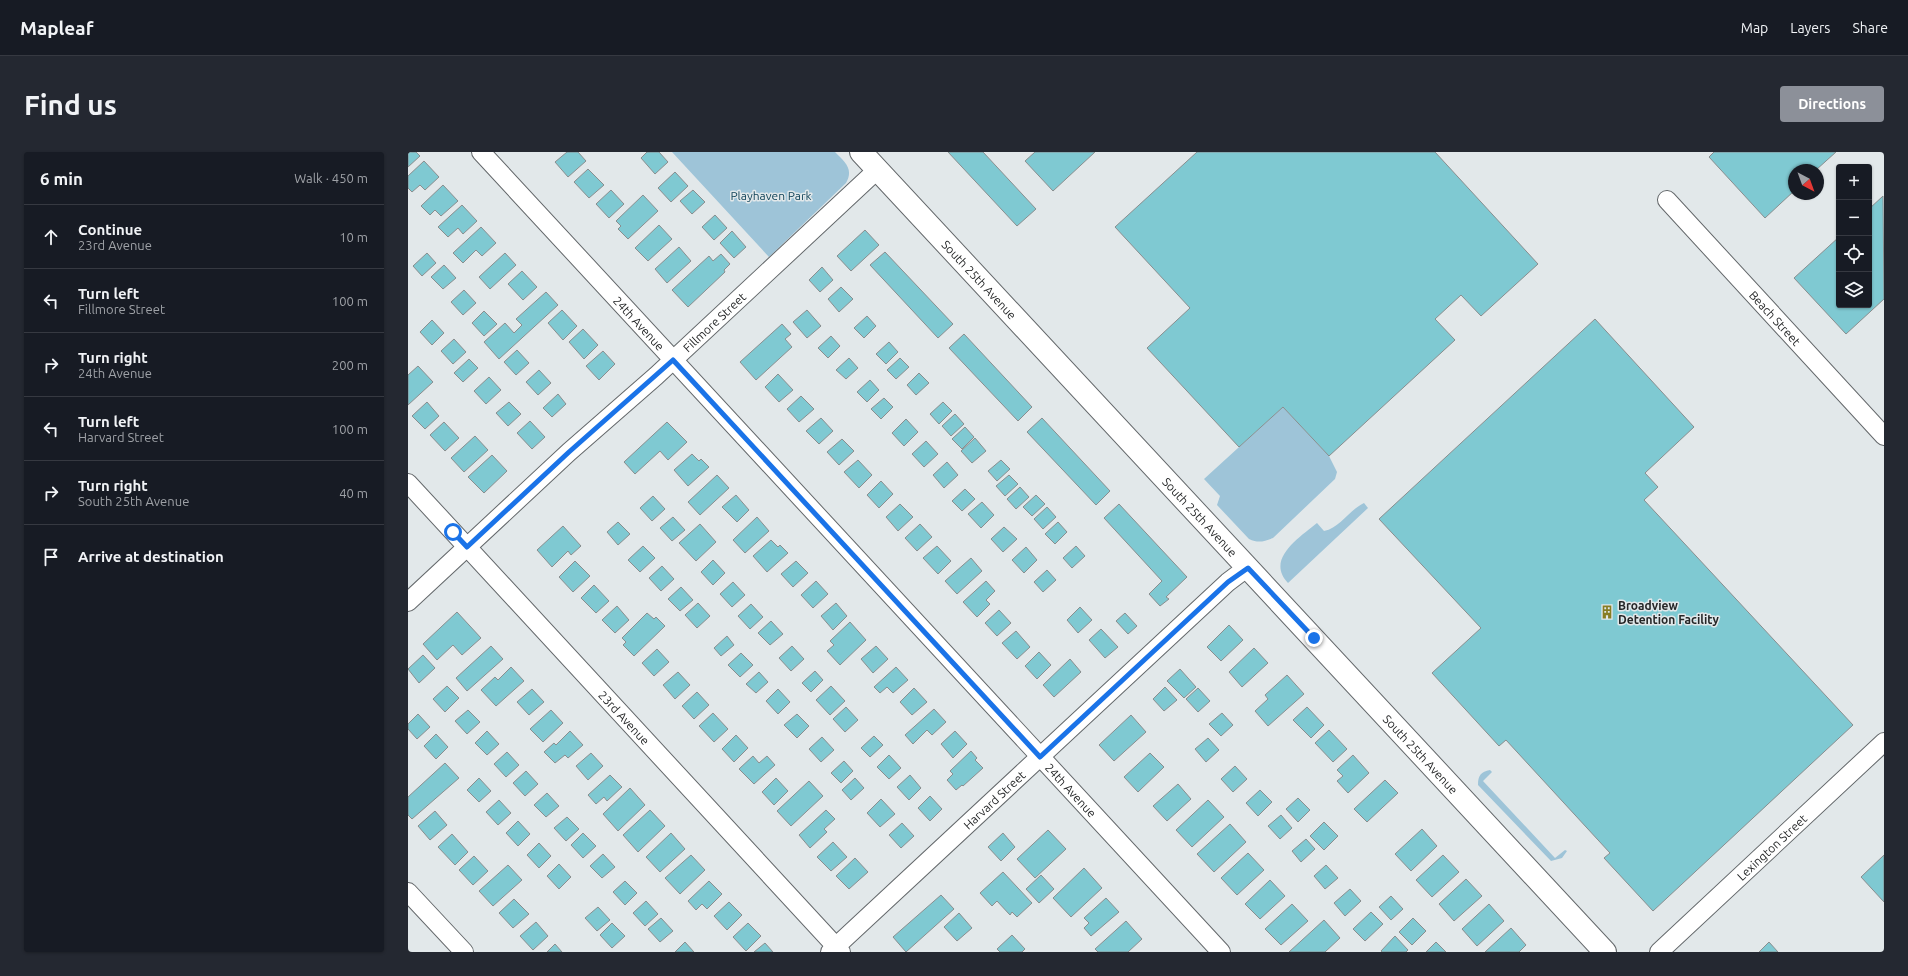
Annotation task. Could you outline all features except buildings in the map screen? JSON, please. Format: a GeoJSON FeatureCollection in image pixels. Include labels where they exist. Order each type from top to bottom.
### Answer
{"type":"FeatureCollection","features":[{"type":"Feature","properties":{"kind":"main road","name":"South 25th Avenue"},"geometry":{"type":"LineString","coordinates":[[861,152],[1605,952]]}},
{"type":"Feature","properties":{"kind":"street","name":"24th Avenue"},"geometry":{"type":"LineString","coordinates":[[481,152],[1222,952]]}},
{"type":"Feature","properties":{"kind":"street","name":"Fillmore Street"},"geometry":{"type":"LineString","coordinates":[[408,602],[569,452],[673,360],[877,170]]}},
{"type":"Feature","properties":{"kind":"street","name":"Beach Street"},"geometry":{"type":"LineString","coordinates":[[1667,200],[1884,436]]}},
{"type":"Feature","properties":{"kind":"street","name":"23rd Avenue"},"geometry":{"type":"LineString","coordinates":[[408,483],[836,950]]}},
{"type":"Feature","properties":{"kind":"street","name":"Harvard Street"},"geometry":{"type":"LineString","coordinates":[[836,950],[1228,582],[1248,568]]}},
{"type":"Feature","properties":{"kind":"street","name":"Lexington Street"},"geometry":{"type":"LineString","coordinates":[[1659,952],[1884,742]]}},
{"type":"Feature","properties":{"kind":"street"},"geometry":{"type":"LineString","coordinates":[[408,892],[464,952]]}},
{"type":"Feature","properties":{"kind":"green space","name":"Playhaven Park"},"geometry":{"type":"Polygon","coordinates":[[[672,152],[835,152],[847,166],[849,174],[846,183],[769,257],[672,152]]]}},
{"type":"Feature","properties":{"kind":"green space"},"geometry":{"type":"Polygon","coordinates":[[[1283,407],[1329,456],[1337,472],[1335,479],[1273,538],[1263,541],[1255,541],[1249,539],[1217,505],[1220,496],[1204,479],[1283,407]]]}},
{"type":"Feature","properties":{"kind":"green space"},"geometry":{"type":"Polygon","coordinates":[[[1364,503],[1368,508],[1288,583],[1282,574],[1280,565],[1283,557],[1294,542],[1317,523],[1324,531],[1330,529],[1340,523],[1364,503]]]}},
{"type":"Feature","properties":{"kind":"green space"},"geometry":{"type":"Polygon","coordinates":[[[1490,770],[1492,772],[1483,781],[1555,858],[1565,850],[1567,851],[1562,858],[1551,861],[1478,785],[1481,774],[1490,770]]]}},
{"type":"Feature","properties":{"kind":"place","name":"Broadview Detention Facility"},"geometry":{"type":"Point","coordinates":[1607,612]}},
{"type":"Feature","properties":{"kind":"route"},"geometry":{"type":"LineString","coordinates":[[453,532],[467,547],[569,452],[673,360],[1040,757],[1228,582],[1248,568],[1314,638]]}}]}
